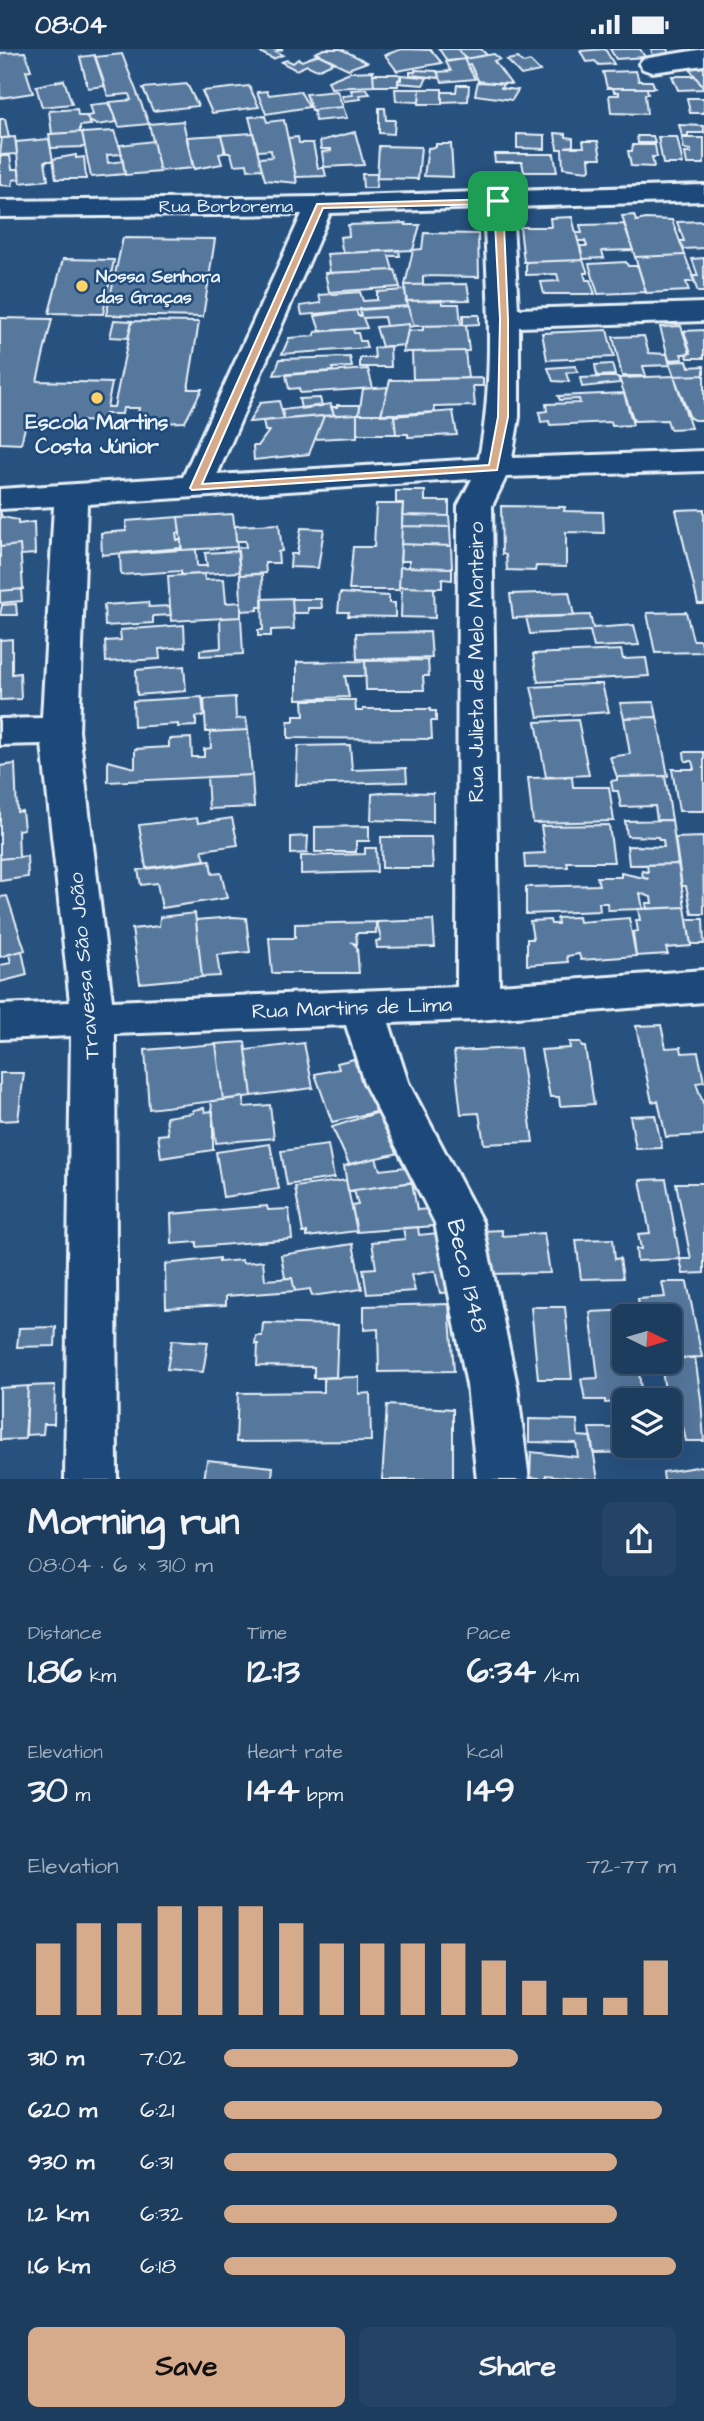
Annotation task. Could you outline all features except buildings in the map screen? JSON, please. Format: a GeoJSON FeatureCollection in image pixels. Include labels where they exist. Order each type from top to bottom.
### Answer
{"type":"FeatureCollection","features":[{"type":"Feature","properties":{"kind":"street"},"geometry":{"type":"LineString","coordinates":[[652,64],[704,57]]}},
{"type":"Feature","properties":{"kind":"street","name":"Rua Borborema"},"geometry":{"type":"LineString","coordinates":[[8,208],[320,205],[704,193]]}},
{"type":"Feature","properties":{"kind":"street","name":"Rua Julieta de Melo Monteiro"},"geometry":{"type":"LineString","coordinates":[[478,1003],[475,506],[494,468],[503,417],[504,319],[498,201]]}},
{"type":"Feature","properties":{"kind":"street"},"geometry":{"type":"LineString","coordinates":[[195,488],[320,205]]}},
{"type":"Feature","properties":{"kind":"street"},"geometry":{"type":"LineString","coordinates":[[0,237],[8,208]]}},
{"type":"Feature","properties":{"kind":"street"},"geometry":{"type":"LineString","coordinates":[[504,319],[704,312]]}},
{"type":"Feature","properties":{"kind":"street"},"geometry":{"type":"LineString","coordinates":[[0,499],[494,468],[704,461]]}},
{"type":"Feature","properties":{"kind":"street","name":"Travessa São João"},"geometry":{"type":"LineString","coordinates":[[71,495],[61,730],[93,1019],[91,1479]]}},
{"type":"Feature","properties":{"kind":"street"},"geometry":{"type":"LineString","coordinates":[[0,732],[61,730]]}},
{"type":"Feature","properties":{"kind":"street","name":"Rua Martins de Lima"},"geometry":{"type":"LineString","coordinates":[[0,1022],[478,1003],[704,986]]}},
{"type":"Feature","properties":{"kind":"street","name":"Beco 1348"},"geometry":{"type":"LineString","coordinates":[[362,1007],[386,1083],[458,1222],[492,1385],[503,1479]]}},
{"type":"Feature","properties":{"kind":"place","name":"Nossa Senhora das Graças"},"geometry":{"type":"Point","coordinates":[82,286]}},
{"type":"Feature","properties":{"kind":"place","name":"Escola Martins Costa Júnior"},"geometry":{"type":"Point","coordinates":[97,398]}},
{"type":"Feature","properties":{"kind":"route"},"geometry":{"type":"LineString","coordinates":[[498,201],[504,319],[503,417],[494,468],[195,488],[320,205],[498,201]]}}]}
